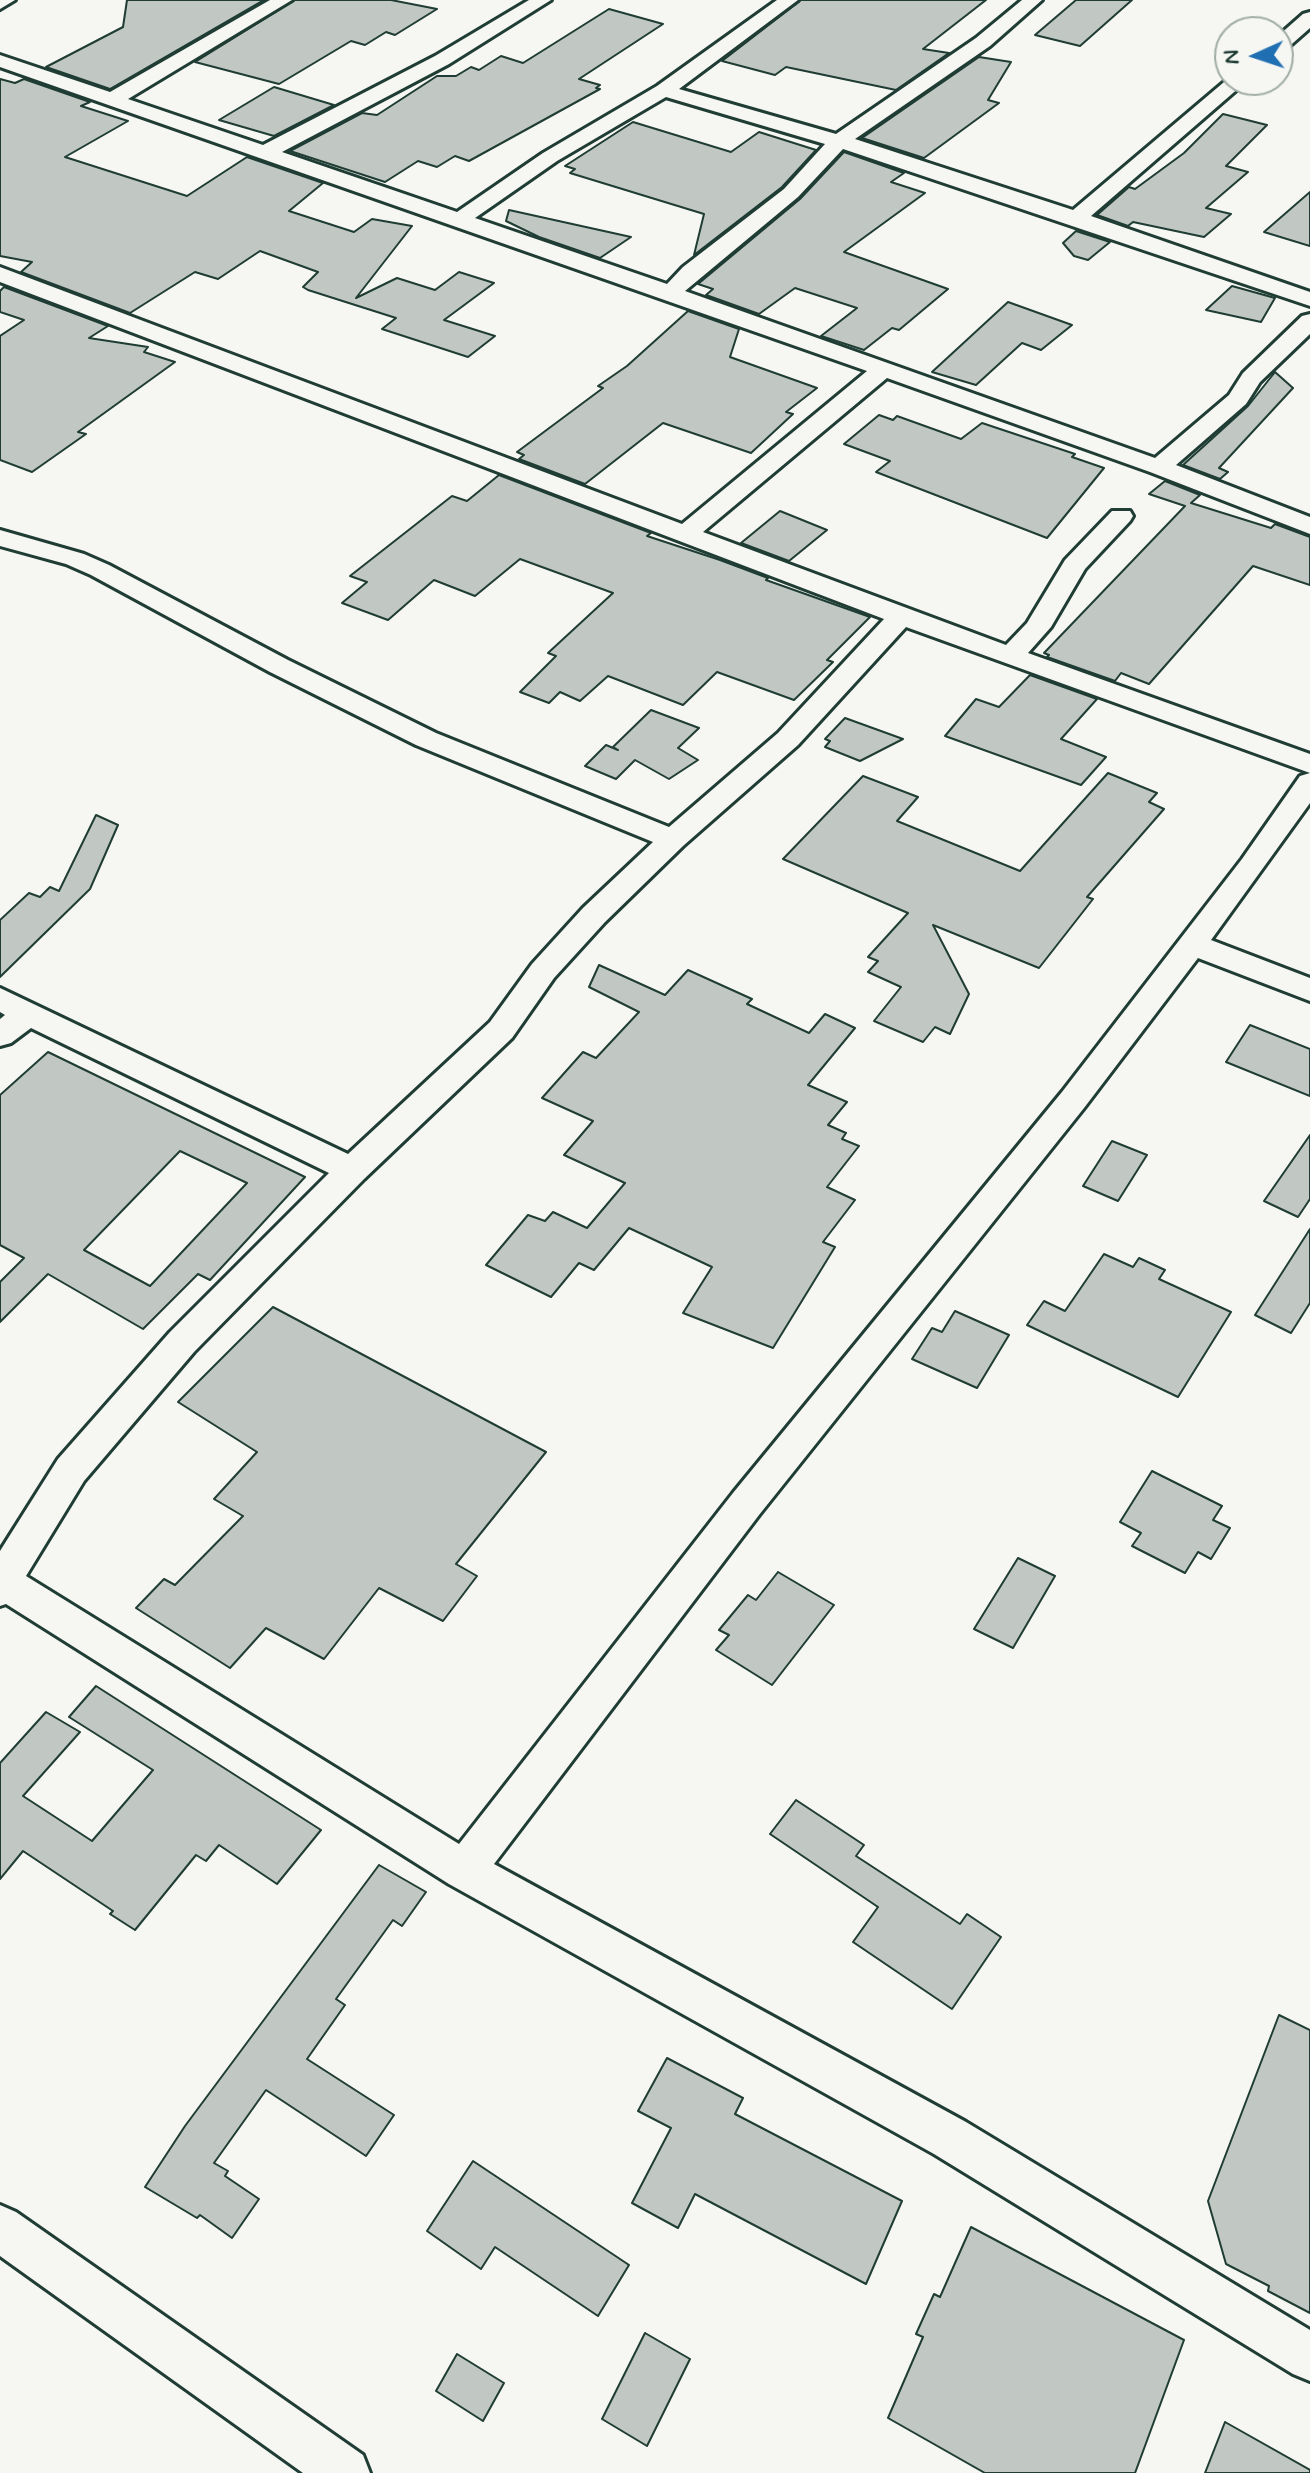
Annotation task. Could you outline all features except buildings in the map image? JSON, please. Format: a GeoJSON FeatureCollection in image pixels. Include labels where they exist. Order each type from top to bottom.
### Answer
{"type":"FeatureCollection","features":[{"type":"Feature","properties":{"kind":"street"},"geometry":{"type":"LineString","coordinates":[[0,3],[6,0]]}},
{"type":"Feature","properties":{"kind":"street"},"geometry":{"type":"LineString","coordinates":[[113,99],[283,0]]}},
{"type":"Feature","properties":{"kind":"street"},"geometry":{"type":"LineString","coordinates":[[264,153],[428,68],[542,0]]}},
{"type":"Feature","properties":{"kind":"street"},"geometry":{"type":"LineString","coordinates":[[459,220],[550,157],[664,90],[789,0]]}},
{"type":"Feature","properties":{"kind":"street"},"geometry":{"type":"LineString","coordinates":[[671,293],[691,272],[791,193],[839,141],[983,42],[1033,0]]}},
{"type":"Feature","properties":{"kind":"street"},"geometry":{"type":"LineString","coordinates":[[1294,32],[1310,18]]}},
{"type":"Feature","properties":{"kind":"street"},"geometry":{"type":"LineString","coordinates":[[0,61],[671,293],[1159,467],[1310,526]]}},
{"type":"Feature","properties":{"kind":"street"},"geometry":{"type":"LineString","coordinates":[[664,90],[839,141],[1310,299]]}},
{"type":"Feature","properties":{"kind":"street"},"geometry":{"type":"LineString","coordinates":[[1076,218],[1219,96]]}},
{"type":"Feature","properties":{"kind":"street"},"geometry":{"type":"LineString","coordinates":[[0,274],[901,616],[1310,764]]}},
{"type":"Feature","properties":{"kind":"street"},"geometry":{"type":"LineString","coordinates":[[1159,467],[1238,399],[1251,378],[1310,321]]}},
{"type":"Feature","properties":{"kind":"street"},"geometry":{"type":"LineString","coordinates":[[686,533],[882,370]]}},
{"type":"Feature","properties":{"kind":"street"},"geometry":{"type":"LineString","coordinates":[[1012,654],[1038,627],[1074,565],[1121,516]]}},
{"type":"Feature","properties":{"kind":"street"},"geometry":{"type":"LineString","coordinates":[[0,538],[75,559],[100,570],[279,666],[426,739],[673,839]]}},
{"type":"Feature","properties":{"kind":"street"},"geometry":{"type":"LineString","coordinates":[[901,616],[788,739],[673,839],[594,915],[543,971],[501,1030],[352,1170],[182,1342],[71,1470],[1,1584],[464,1870],[950,2138],[1310,2357]]}},
{"type":"Feature","properties":{"kind":"street"},"geometry":{"type":"LineString","coordinates":[[464,1870],[746,1504],[1073,1100],[1252,866],[1310,782]]}},
{"type":"Feature","properties":{"kind":"street"},"geometry":{"type":"LineString","coordinates":[[1191,944],[1310,990]]}},
{"type":"Feature","properties":{"kind":"street"},"geometry":{"type":"LineString","coordinates":[[0,999],[352,1170]]}},
{"type":"Feature","properties":{"kind":"street"},"geometry":{"type":"LineString","coordinates":[[0,1035],[28,1014]]}},
{"type":"Feature","properties":{"kind":"street"},"geometry":{"type":"LineString","coordinates":[[0,2228],[345,2473]]}}]}
